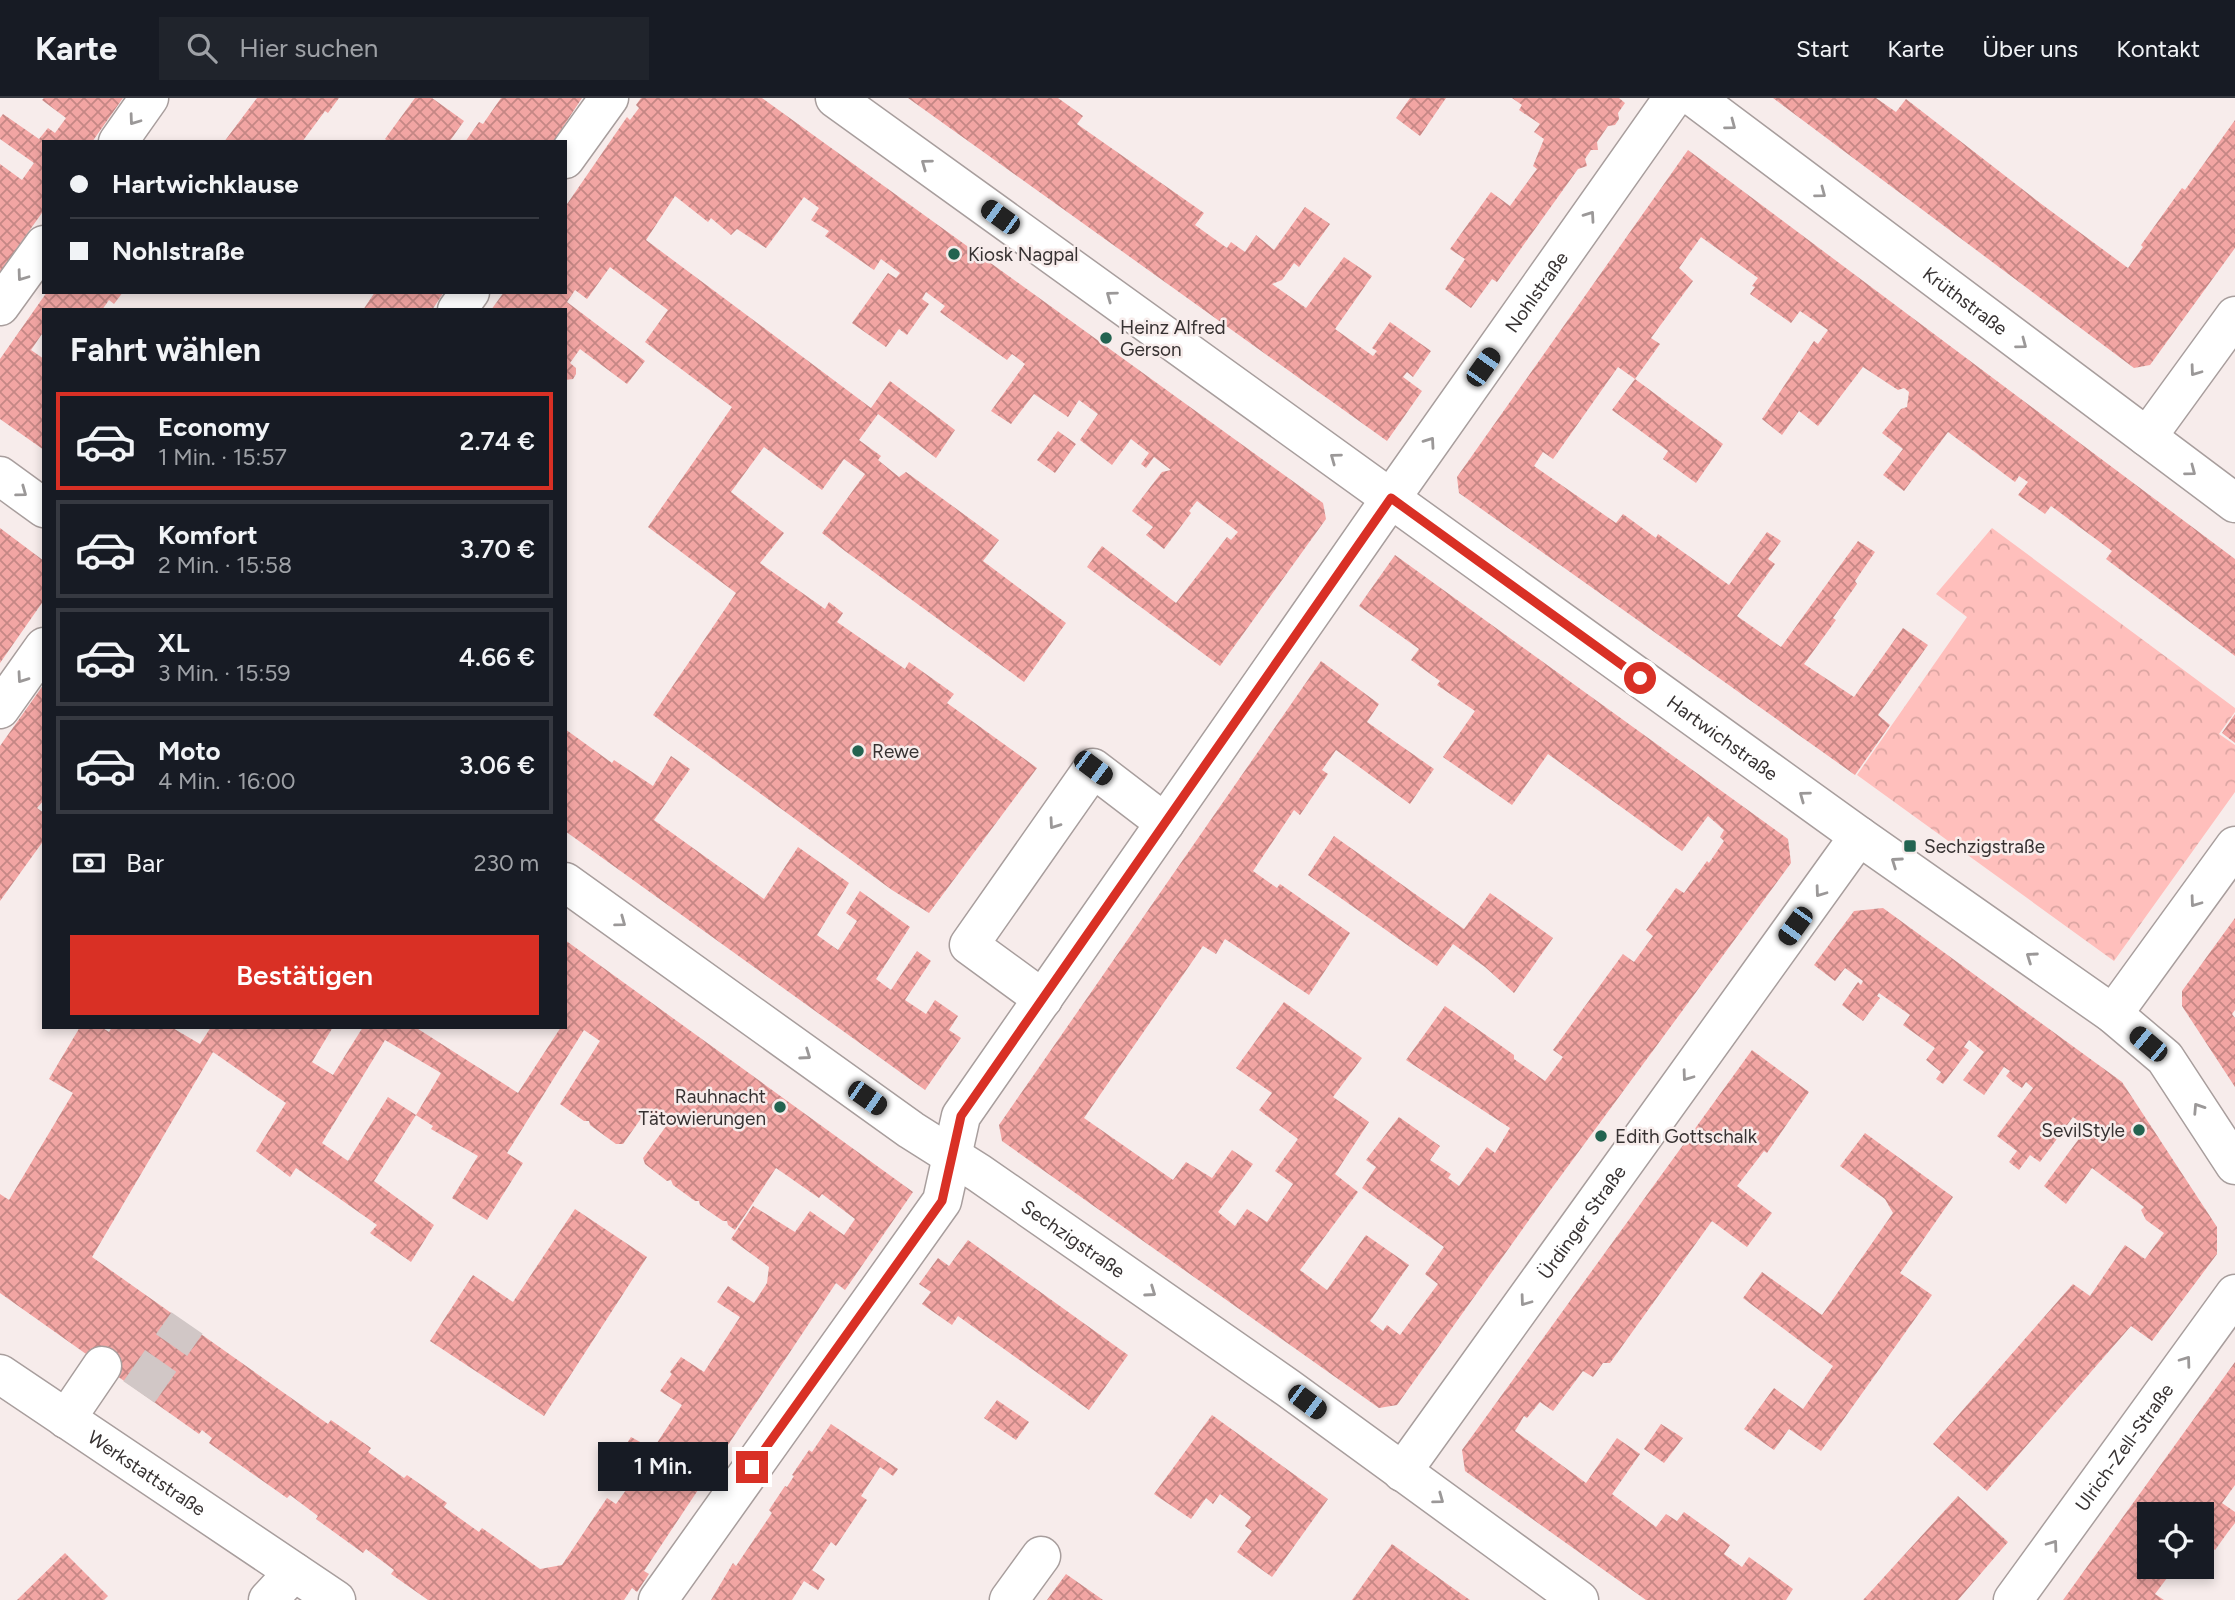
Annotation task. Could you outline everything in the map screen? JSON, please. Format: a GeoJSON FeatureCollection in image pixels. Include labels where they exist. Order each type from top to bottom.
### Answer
{"type":"FeatureCollection","features":[{"type":"Feature","properties":{"kind":"street"},"geometry":{"type":"LineString","coordinates":[[119,140],[149,98]]}},
{"type":"Feature","properties":{"kind":"street"},"geometry":{"type":"LineString","coordinates":[[567,156],[609,98]]}},
{"type":"Feature","properties":{"kind":"street","name":"Hartwichstraße"},"geometry":{"type":"LineString","coordinates":[[835,98],[1859,836],[2113,1014],[2165,1058],[2235,1165]]}},
{"type":"Feature","properties":{"kind":"street","name":"Nohlstraße"},"geometry":{"type":"LineString","coordinates":[[658,1600],[942,1201],[961,1116],[1673,98]]}},
{"type":"Feature","properties":{"kind":"street","name":"Krüthstraße"},"geometry":{"type":"LineString","coordinates":[[1695,98],[2235,503]]}},
{"type":"Feature","properties":{"kind":"street"},"geometry":{"type":"LineString","coordinates":[[0,306],[42,248]]}},
{"type":"Feature","properties":{"kind":"street"},"geometry":{"type":"LineString","coordinates":[[2147,437],[2235,316]]}},
{"type":"Feature","properties":{"kind":"street"},"geometry":{"type":"LineString","coordinates":[[0,476],[42,507]]}},
{"type":"Feature","properties":{"kind":"street"},"geometry":{"type":"LineString","coordinates":[[0,709],[42,650]]}},
{"type":"Feature","properties":{"kind":"street"},"geometry":{"type":"LineString","coordinates":[[1043,999],[969,945],[1093,768],[1165,823]]}},
{"type":"Feature","properties":{"kind":"street","name":"Ürdinger Straße"},"geometry":{"type":"LineString","coordinates":[[1402,1472],[1859,836]]}},
{"type":"Feature","properties":{"kind":"street"},"geometry":{"type":"LineString","coordinates":[[2113,1014],[2235,846]]}},
{"type":"Feature","properties":{"kind":"street","name":"Sechzigstraße"},"geometry":{"type":"LineString","coordinates":[[567,884],[953,1157],[1288,1388],[1580,1600]]}},
{"type":"Feature","properties":{"kind":"street","name":"Ulrich-Zell-Straße"},"geometry":{"type":"LineString","coordinates":[[2012,1600],[2235,1294]]}},
{"type":"Feature","properties":{"kind":"street"},"geometry":{"type":"LineString","coordinates":[[66,1419],[103,1366]]}},
{"type":"Feature","properties":{"kind":"street","name":"Werkstattstraße"},"geometry":{"type":"LineString","coordinates":[[0,1374],[336,1600]]}},
{"type":"Feature","properties":{"kind":"street"},"geometry":{"type":"LineString","coordinates":[[1009,1600],[1041,1556]]}},
{"type":"Feature","properties":{"kind":"street"},"geometry":{"type":"LineString","coordinates":[[268,1600],[294,1572]]}},
{"type":"Feature","properties":{"kind":"green space"},"geometry":{"type":"Polygon","coordinates":[[[1992,528],[2235,708],[2219,734],[2235,745],[2235,792],[2114,961],[1857,775],[1967,617],[1936,594],[1992,528]]]}},
{"type":"Feature","properties":{"kind":"building"},"geometry":{"type":"Polygon","coordinates":[[[123,98],[93,140],[42,140],[42,213],[0,272],[0,164],[22,180],[34,163],[0,139],[0,118],[3,114],[39,139],[48,128],[55,133],[66,118],[42,100],[123,98]]]}},
{"type":"Feature","properties":{"kind":"building"},"geometry":{"type":"Polygon","coordinates":[[[257,98],[339,98],[328,113],[325,111],[303,140],[226,140],[257,98]]]}},
{"type":"Feature","properties":{"kind":"building"},"geometry":{"type":"Polygon","coordinates":[[[415,98],[432,98],[464,121],[450,140],[385,139],[415,98]]]}},
{"type":"Feature","properties":{"kind":"building"},"geometry":{"type":"Polygon","coordinates":[[[501,98],[582,98],[554,140],[466,140],[479,122],[483,124],[501,98]]]}},
{"type":"Feature","properties":{"kind":"building"},"geometry":{"type":"Polygon","coordinates":[[[641,98],[762,98],[1323,503],[1326,519],[1220,666],[1087,567],[1102,546],[1176,603],[1227,537],[1231,540],[1238,532],[1197,501],[1164,549],[1146,535],[1153,527],[1132,511],[1162,472],[1171,470],[1154,457],[1146,468],[1141,464],[1149,453],[1131,439],[1112,465],[1080,440],[1098,414],[1079,400],[1068,417],[1034,394],[1011,424],[991,411],[1025,364],[1012,354],[1007,360],[940,312],[945,306],[926,292],[922,299],[929,304],[907,335],[899,329],[886,347],[852,323],[888,273],[896,278],[900,273],[881,259],[874,270],[825,236],[829,231],[811,220],[819,208],[804,197],[766,248],[737,229],[731,235],[711,218],[708,222],[675,196],[646,240],[871,408],[890,381],[955,430],[936,458],[878,414],[859,440],[881,456],[878,460],[899,477],[906,472],[999,540],[983,561],[1066,623],[1024,682],[845,551],[822,533],[865,474],[844,459],[822,490],[764,447],[731,492],[784,533],[760,563],[825,609],[829,602],[843,613],[837,622],[905,669],[909,662],[954,694],[947,703],[1037,768],[929,913],[892,890],[653,715],[736,593],[648,527],[732,407],[645,342],[668,310],[610,267],[587,299],[575,290],[567,302],[645,361],[627,384],[580,349],[570,363],[576,368],[576,374],[573,379],[567,380],[567,308],[492,308],[503,294],[567,294],[567,204],[627,117],[630,120],[639,108],[636,105],[641,98]]]}},
{"type":"Feature","properties":{"kind":"building"},"geometry":{"type":"Polygon","coordinates":[[[908,98],[1058,98],[1083,116],[1077,124],[1204,213],[1195,225],[1227,248],[1231,242],[1245,252],[1256,235],[1274,250],[1305,207],[1330,224],[1299,267],[1294,263],[1282,280],[1272,284],[1306,308],[1344,257],[1372,276],[1335,329],[1373,356],[1377,351],[1372,348],[1390,322],[1431,351],[1413,377],[1407,372],[1403,377],[1422,391],[1387,441],[908,98]]]}},
{"type":"Feature","properties":{"kind":"building"},"geometry":{"type":"Polygon","coordinates":[[[1410,98],[1446,98],[1420,136],[1396,118],[1410,98]]]}},
{"type":"Feature","properties":{"kind":"building"},"geometry":{"type":"Polygon","coordinates":[[[1512,98],[1619,98],[1625,103],[1618,113],[1619,119],[1615,125],[1608,126],[1597,142],[1598,150],[1591,150],[1585,159],[1587,166],[1578,169],[1497,282],[1492,279],[1471,308],[1445,289],[1465,259],[1450,249],[1491,192],[1510,206],[1537,169],[1533,166],[1544,139],[1534,132],[1540,124],[1519,110],[1522,105],[1512,98]]]}},
{"type":"Feature","properties":{"kind":"building"},"geometry":{"type":"Polygon","coordinates":[[[1773,98],[1876,98],[1896,112],[1906,99],[2128,268],[2182,188],[2185,190],[2235,120],[2235,248],[2150,365],[2134,368],[1773,98]]]}},
{"type":"Feature","properties":{"kind":"building"},"geometry":{"type":"Polygon","coordinates":[[[1688,150],[2235,559],[2235,656],[2106,559],[2112,551],[2051,506],[2045,514],[2018,495],[2028,482],[2019,476],[2015,482],[1948,432],[1904,491],[1883,475],[1903,449],[1882,433],[1901,409],[1907,407],[1909,392],[1904,388],[1898,390],[1863,367],[1818,426],[1799,411],[1782,435],[1762,419],[1814,341],[1818,344],[1828,330],[1800,311],[1791,323],[1750,294],[1758,278],[1701,237],[1679,268],[1693,281],[1651,338],[1660,344],[1635,379],[1618,367],[1553,459],[1543,452],[1534,466],[1616,523],[1623,514],[1656,538],[1658,534],[1729,585],[1767,532],[1781,541],[1768,559],[1775,564],[1737,616],[1781,647],[1858,541],[1875,552],[1833,618],[1836,620],[1804,664],[1854,697],[1903,628],[1928,645],[1878,715],[1890,725],[1855,775],[1459,493],[1457,477],[1688,150]]]}},
{"type":"Feature","properties":{"kind":"building"},"geometry":{"type":"Polygon","coordinates":[[[46,294],[122,294],[114,304],[109,300],[103,308],[42,308],[42,334],[31,350],[42,358],[42,449],[0,419],[0,359],[46,294]]]}},
{"type":"Feature","properties":{"kind":"building"},"geometry":{"type":"Polygon","coordinates":[[[374,294],[443,294],[433,308],[364,308],[374,294]]]}},
{"type":"Feature","properties":{"kind":"building"},"geometry":{"type":"Polygon","coordinates":[[[1635,379],[1723,444],[1696,483],[1663,459],[1668,451],[1612,410],[1635,379]]]}},
{"type":"Feature","properties":{"kind":"building"},"geometry":{"type":"Polygon","coordinates":[[[1058,431],[1076,444],[1055,473],[1037,460],[1058,431]]]}},
{"type":"Feature","properties":{"kind":"building"},"geometry":{"type":"Polygon","coordinates":[[[0,528],[42,560],[42,603],[0,663],[0,528]]]}},
{"type":"Feature","properties":{"kind":"building"},"geometry":{"type":"Polygon","coordinates":[[[1395,555],[1788,839],[1791,863],[1549,1192],[1397,1405],[1379,1408],[1002,1141],[999,1125],[1321,661],[1379,704],[1367,722],[1434,769],[1410,804],[1336,750],[1322,770],[1328,774],[1300,815],[1294,810],[1253,871],[1277,888],[1280,884],[1350,933],[1309,995],[1225,939],[1216,954],[1203,946],[1084,1118],[1173,1180],[1186,1162],[1212,1178],[1232,1150],[1253,1164],[1218,1212],[1235,1226],[1247,1209],[1267,1222],[1293,1184],[1275,1171],[1298,1139],[1259,1110],[1272,1093],[1236,1068],[1284,1002],[1362,1058],[1333,1097],[1369,1122],[1335,1174],[1358,1192],[1300,1270],[1327,1290],[1366,1235],[1409,1265],[1370,1321],[1383,1331],[1387,1325],[1400,1335],[1438,1284],[1425,1274],[1444,1247],[1362,1188],[1376,1167],[1366,1160],[1399,1117],[1440,1146],[1430,1160],[1451,1174],[1448,1178],[1459,1186],[1487,1147],[1495,1153],[1510,1128],[1406,1060],[1445,1006],[1514,1055],[1514,1059],[1545,1081],[1563,1057],[1553,1050],[1623,954],[1634,962],[1653,936],[1646,930],[1676,888],[1684,893],[1707,861],[1709,863],[1724,841],[1720,837],[1724,830],[1708,816],[1682,851],[1548,754],[1512,805],[1443,757],[1475,711],[1437,685],[1440,681],[1411,660],[1419,649],[1359,606],[1395,555]]]}},
{"type":"Feature","properties":{"kind":"building"},"geometry":{"type":"Polygon","coordinates":[[[42,687],[42,802],[37,808],[42,812],[42,843],[0,901],[0,746],[42,687]]]}},
{"type":"Feature","properties":{"kind":"building"},"geometry":{"type":"Polygon","coordinates":[[[2235,714],[2235,743],[2222,733],[2235,714]]]}},
{"type":"Feature","properties":{"kind":"building"},"geometry":{"type":"Polygon","coordinates":[[[567,730],[612,763],[614,760],[653,786],[671,756],[690,769],[654,820],[764,899],[798,847],[849,883],[817,935],[838,950],[857,921],[846,913],[860,891],[910,927],[876,979],[891,990],[917,951],[931,961],[905,1000],[926,1014],[935,1000],[958,1016],[949,1030],[961,1038],[925,1090],[567,832],[567,730]]]}},
{"type":"Feature","properties":{"kind":"building"},"geometry":{"type":"Polygon","coordinates":[[[1334,836],[1464,929],[1490,893],[1553,938],[1514,993],[1485,967],[1453,944],[1437,966],[1308,875],[1334,836]]]}},
{"type":"Feature","properties":{"kind":"building"},"geometry":{"type":"Polygon","coordinates":[[[1883,908],[2122,1082],[2217,1227],[2217,1254],[2152,1341],[2131,1326],[1987,1491],[1933,1444],[2073,1284],[2090,1296],[2125,1245],[2145,1259],[2164,1233],[2146,1220],[2141,1210],[2144,1207],[2092,1168],[2066,1204],[2044,1186],[2084,1132],[2078,1127],[2081,1123],[2073,1117],[2040,1162],[2030,1155],[2019,1170],[2009,1162],[2017,1151],[1997,1136],[2033,1088],[2026,1082],[2022,1088],[2013,1082],[2006,1076],[2010,1071],[2004,1067],[1984,1095],[1963,1080],[1984,1052],[1969,1040],[1964,1047],[1969,1050],[1943,1084],[1936,1079],[1941,1072],[1926,1060],[1935,1048],[1903,1025],[1910,1015],[1879,993],[1877,996],[1880,998],[1863,1021],[1842,1005],[1858,982],[1861,985],[1863,981],[1845,968],[1835,981],[1814,965],[1854,911],[1883,908]]]}},
{"type":"Feature","properties":{"kind":"building"},"geometry":{"type":"Polygon","coordinates":[[[2235,918],[2235,1010],[2232,1014],[2235,1018],[2235,1087],[2182,1006],[2182,991],[2235,918]]]}},
{"type":"Feature","properties":{"kind":"building"},"geometry":{"type":"Polygon","coordinates":[[[567,941],[913,1192],[845,1290],[836,1283],[644,1571],[649,1574],[637,1592],[632,1588],[624,1600],[428,1600],[391,1574],[394,1570],[366,1549],[363,1553],[316,1519],[318,1516],[290,1495],[287,1498],[209,1443],[212,1438],[202,1430],[199,1434],[0,1293],[0,1194],[9,1200],[73,1093],[49,1079],[79,1029],[104,1029],[109,1032],[111,1029],[174,1029],[200,1044],[210,1029],[332,1029],[312,1062],[333,1075],[362,1029],[418,1029],[518,1093],[560,1029],[567,1029],[567,941]],[[584,1030],[507,1153],[523,1163],[487,1220],[452,1198],[478,1156],[431,1129],[433,1126],[416,1115],[374,1181],[434,1225],[411,1262],[370,1233],[377,1225],[296,1168],[290,1177],[256,1151],[286,1103],[213,1052],[92,1257],[328,1424],[331,1420],[371,1448],[368,1452],[404,1478],[407,1475],[447,1503],[444,1507],[479,1532],[482,1528],[540,1569],[562,1565],[607,1498],[616,1504],[631,1483],[610,1470],[631,1437],[653,1449],[682,1405],[660,1391],[672,1374],[670,1372],[681,1357],[704,1372],[740,1317],[717,1302],[728,1286],[754,1303],[767,1283],[769,1267],[731,1239],[753,1206],[795,1232],[810,1211],[844,1235],[855,1219],[822,1194],[819,1198],[776,1168],[735,1230],[727,1221],[723,1221],[700,1205],[699,1201],[673,1185],[671,1180],[667,1181],[645,1164],[643,1158],[667,1125],[647,1110],[623,1144],[616,1144],[590,1125],[589,1121],[584,1121],[560,1104],[600,1041],[584,1030]],[[385,1040],[322,1143],[348,1161],[388,1097],[416,1115],[441,1073],[385,1040]]]}},
{"type":"Feature","properties":{"kind":"building"},"geometry":{"type":"Polygon","coordinates":[[[1752,1050],[1809,1092],[1767,1153],[1764,1151],[1737,1186],[1772,1213],[1747,1247],[1712,1221],[1610,1363],[1603,1363],[1593,1377],[1583,1371],[1553,1411],[1540,1402],[1527,1418],[1524,1416],[1515,1431],[1586,1483],[1617,1438],[1640,1454],[1612,1494],[1656,1527],[1666,1514],[1677,1521],[1684,1512],[1730,1545],[1724,1554],[1742,1567],[1749,1557],[1793,1589],[1786,1600],[1646,1600],[1465,1471],[1462,1450],[1752,1050]]]}},
{"type":"Feature","properties":{"kind":"building"},"geometry":{"type":"Polygon","coordinates":[[[1865,1133],[1953,1197],[1900,1273],[1932,1295],[1821,1451],[1789,1429],[1774,1450],[1744,1429],[1774,1388],[1803,1409],[1833,1366],[1743,1298],[1762,1272],[1822,1315],[1893,1213],[1885,1199],[1840,1166],[1865,1133]]]}},
{"type":"Feature","properties":{"kind":"building"},"geometry":{"type":"Polygon","coordinates":[[[575,1209],[647,1257],[544,1416],[430,1341],[473,1275],[513,1302],[575,1209]]]}},
{"type":"Feature","properties":{"kind":"building"},"geometry":{"type":"Polygon","coordinates":[[[968,1240],[1128,1355],[1089,1410],[958,1316],[952,1325],[922,1304],[931,1292],[919,1284],[938,1258],[949,1266],[968,1240]]]}},
{"type":"Feature","properties":{"kind":"building"},"geometry":{"type":"Polygon","coordinates":[[[2235,1362],[2235,1485],[2222,1503],[2235,1512],[2235,1523],[2215,1550],[2214,1502],[2137,1502],[2137,1579],[2166,1579],[2155,1594],[2164,1600],[2063,1600],[2235,1362]]]}},
{"type":"Feature","properties":{"kind":"building"},"geometry":{"type":"Polygon","coordinates":[[[997,1400],[1029,1422],[1016,1440],[984,1418],[997,1400]]]}},
{"type":"Feature","properties":{"kind":"building"},"geometry":{"type":"Polygon","coordinates":[[[1212,1415],[1328,1499],[1272,1577],[1237,1552],[1252,1531],[1245,1526],[1251,1517],[1220,1494],[1213,1504],[1206,1498],[1191,1519],[1154,1494],[1212,1415]]]}},
{"type":"Feature","properties":{"kind":"building"},"geometry":{"type":"Polygon","coordinates":[[[831,1424],[898,1469],[893,1476],[880,1467],[861,1496],[867,1500],[836,1546],[831,1542],[812,1570],[825,1579],[818,1590],[804,1581],[792,1600],[711,1600],[733,1563],[736,1566],[772,1513],[769,1510],[785,1486],[787,1487],[809,1450],[812,1452],[831,1424]]]}},
{"type":"Feature","properties":{"kind":"building"},"geometry":{"type":"Polygon","coordinates":[[[1661,1424],[1683,1438],[1664,1463],[1644,1449],[1661,1424]]]}},
{"type":"Feature","properties":{"kind":"building"},"geometry":{"type":"Polygon","coordinates":[[[1958,1496],[2008,1542],[1958,1600],[1863,1600],[1958,1496]]]}},
{"type":"Feature","properties":{"kind":"building"},"geometry":{"type":"Polygon","coordinates":[[[1392,1544],[1450,1586],[1470,1600],[1352,1600],[1392,1544]]]}},
{"type":"Feature","properties":{"kind":"building"},"geometry":{"type":"Polygon","coordinates":[[[65,1553],[108,1596],[104,1600],[17,1600],[65,1553]]]}},
{"type":"Feature","properties":{"kind":"building"},"geometry":{"type":"Polygon","coordinates":[[[1066,1574],[1103,1600],[1047,1600],[1066,1574]]]}},
{"type":"Feature","properties":{"kind":"tunnel"},"geometry":{"type":"LineString","coordinates":[[139,1392],[187,1323]]}},
{"type":"Feature","properties":{"kind":"place","name":"Kiosk Nagpal"},"geometry":{"type":"Point","coordinates":[954,254]}},
{"type":"Feature","properties":{"kind":"place","name":"Heinz Alfred Gerson"},"geometry":{"type":"Point","coordinates":[1106,338]}},
{"type":"Feature","properties":{"kind":"place","name":"Rewe"},"geometry":{"type":"Point","coordinates":[858,751]}},
{"type":"Feature","properties":{"kind":"place","name":"Sechzigstraße"},"geometry":{"type":"Point","coordinates":[1910,846]}},
{"type":"Feature","properties":{"kind":"place","name":"Rauhnacht Tätowierungen"},"geometry":{"type":"Point","coordinates":[780,1107]}},
{"type":"Feature","properties":{"kind":"place","name":"SevilStyle"},"geometry":{"type":"Point","coordinates":[2139,1130]}},
{"type":"Feature","properties":{"kind":"place","name":"Edith Gottschalk"},"geometry":{"type":"Point","coordinates":[1601,1136]}},
{"type":"Feature","properties":{"kind":"route"},"geometry":{"type":"LineString","coordinates":[[752,1467],[942,1201],[961,1116],[1391,498],[1640,678]]}}]}
